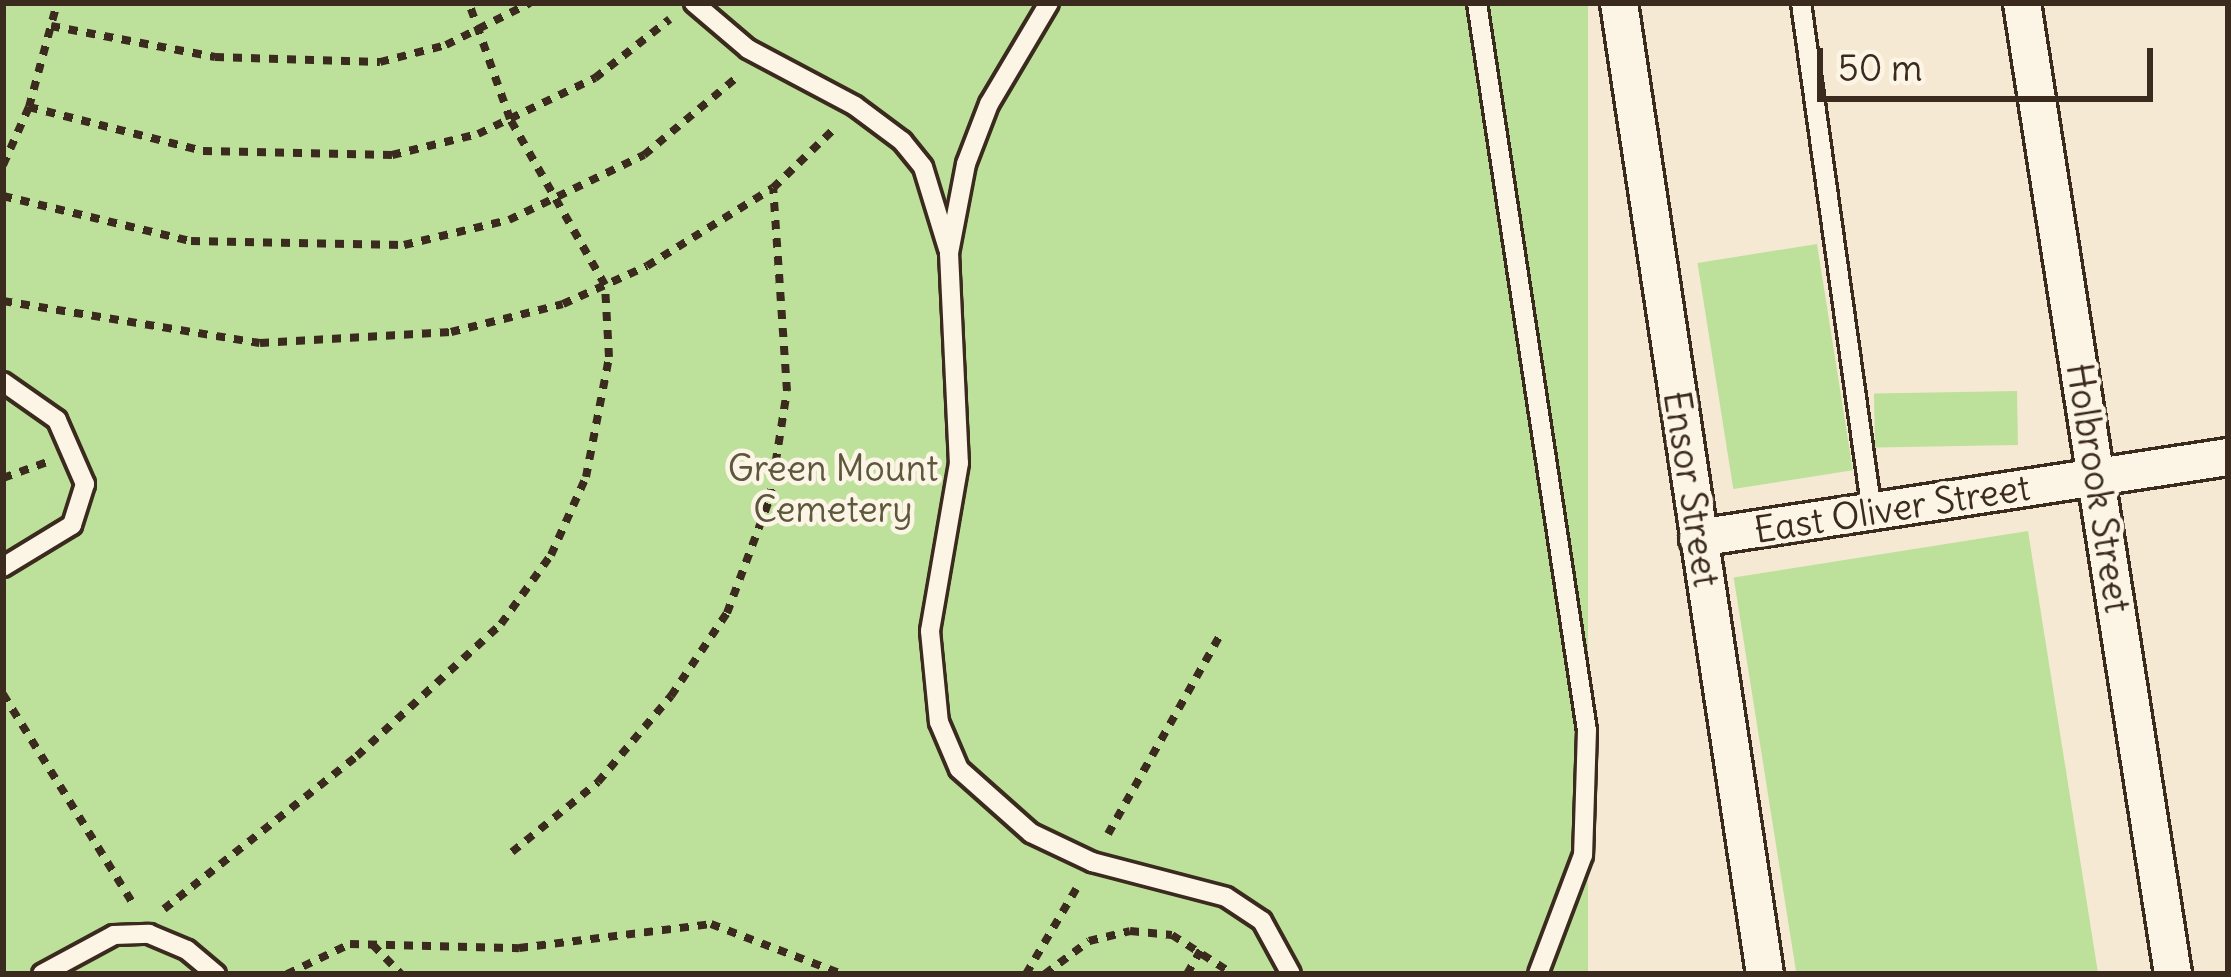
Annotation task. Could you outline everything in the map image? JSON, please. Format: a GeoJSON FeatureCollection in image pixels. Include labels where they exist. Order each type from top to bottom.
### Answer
{"type":"FeatureCollection","features":[{"type":"Feature","properties":{"kind":"street","name":"Ensor Street"},"geometry":{"type":"LineString","coordinates":[[1618,3],[1765,974]]}},
{"type":"Feature","properties":{"kind":"street","name":"Holbrook Street"},"geometry":{"type":"LineString","coordinates":[[2022,3],[2173,974]]}},
{"type":"Feature","properties":{"kind":"street","name":"East Oliver Street"},"geometry":{"type":"LineString","coordinates":[[1698,538],[2228,458]]}},
{"type":"Feature","properties":{"kind":"lane"},"geometry":{"type":"LineString","coordinates":[[694,3],[762,57],[855,106],[923,167],[950,254]]}},
{"type":"Feature","properties":{"kind":"lane"},"geometry":{"type":"LineString","coordinates":[[1049,3],[988,104],[966,164],[950,254],[959,463],[930,631],[939,722],[959,769],[986,800],[1031,833],[1092,862],[1226,898],[1262,921],[1291,974]]}},
{"type":"Feature","properties":{"kind":"lane"},"geometry":{"type":"LineString","coordinates":[[1477,3],[1587,730],[1583,855],[1538,974]]}},
{"type":"Feature","properties":{"kind":"lane"},"geometry":{"type":"LineString","coordinates":[[1801,3],[1872,512]]}},
{"type":"Feature","properties":{"kind":"lane"},"geometry":{"type":"LineString","coordinates":[[3,382],[57,420],[86,484],[72,525],[3,567]]}},
{"type":"Feature","properties":{"kind":"lane"},"geometry":{"type":"LineString","coordinates":[[42,974],[114,934],[148,934],[187,950],[216,974]]}},
{"type":"Feature","properties":{"kind":"path"},"geometry":{"type":"LineString","coordinates":[[3,165],[29,107],[56,3]]}},
{"type":"Feature","properties":{"kind":"path"},"geometry":{"type":"LineString","coordinates":[[3,694],[143,922],[424,698],[501,623],[551,555],[586,477],[603,412],[605,285],[510,118],[469,3]]}},
{"type":"Feature","properties":{"kind":"path"},"geometry":{"type":"LineString","coordinates":[[51,26],[215,57],[380,62],[479,29],[530,3]]}},
{"type":"Feature","properties":{"kind":"path"},"geometry":{"type":"LineString","coordinates":[[29,107],[203,151],[392,155],[510,118],[595,78],[674,16]]}},
{"type":"Feature","properties":{"kind":"path"},"geometry":{"type":"LineString","coordinates":[[3,196],[191,241],[302,247],[404,245],[509,220],[644,155],[762,57]]}},
{"type":"Feature","properties":{"kind":"path"},"geometry":{"type":"LineString","coordinates":[[3,301],[260,343],[350,342],[451,332],[605,285],[773,188],[855,106]]}},
{"type":"Feature","properties":{"kind":"path"},"geometry":{"type":"LineString","coordinates":[[512,852],[598,782],[671,696],[727,613],[770,498],[787,392],[773,188]]}},
{"type":"Feature","properties":{"kind":"path"},"geometry":{"type":"LineString","coordinates":[[1026,974],[1219,637]]}},
{"type":"Feature","properties":{"kind":"path"},"geometry":{"type":"LineString","coordinates":[[287,974],[350,944],[520,948],[711,925],[842,974]]}},
{"type":"Feature","properties":{"kind":"path"},"geometry":{"type":"LineString","coordinates":[[1045,974],[1089,941],[1130,932],[1202,948],[1233,974]]}},
{"type":"Feature","properties":{"kind":"path"},"geometry":{"type":"LineString","coordinates":[[372,944],[401,974]]}},
{"type":"Feature","properties":{"kind":"path"},"geometry":{"type":"LineString","coordinates":[[1187,974],[1202,948]]}},
{"type":"Feature","properties":{"kind":"green space","name":"Green Mount Cemetery"},"geometry":{"type":"Polygon","coordinates":[[[3,3],[1588,3],[1588,974],[3,974],[3,3]]]}},
{"type":"Feature","properties":{"kind":"green space"},"geometry":{"type":"Polygon","coordinates":[[[1817,244],[1853,470],[1733,489],[1697,263],[1817,244]]]}},
{"type":"Feature","properties":{"kind":"green space"},"geometry":{"type":"Polygon","coordinates":[[[2017,391],[2018,445],[1875,447],[1874,393],[2017,391]]]}},
{"type":"Feature","properties":{"kind":"green space"},"geometry":{"type":"Polygon","coordinates":[[[2028,531],[2098,973],[1796,974],[1734,578],[2028,531]]]}}]}
